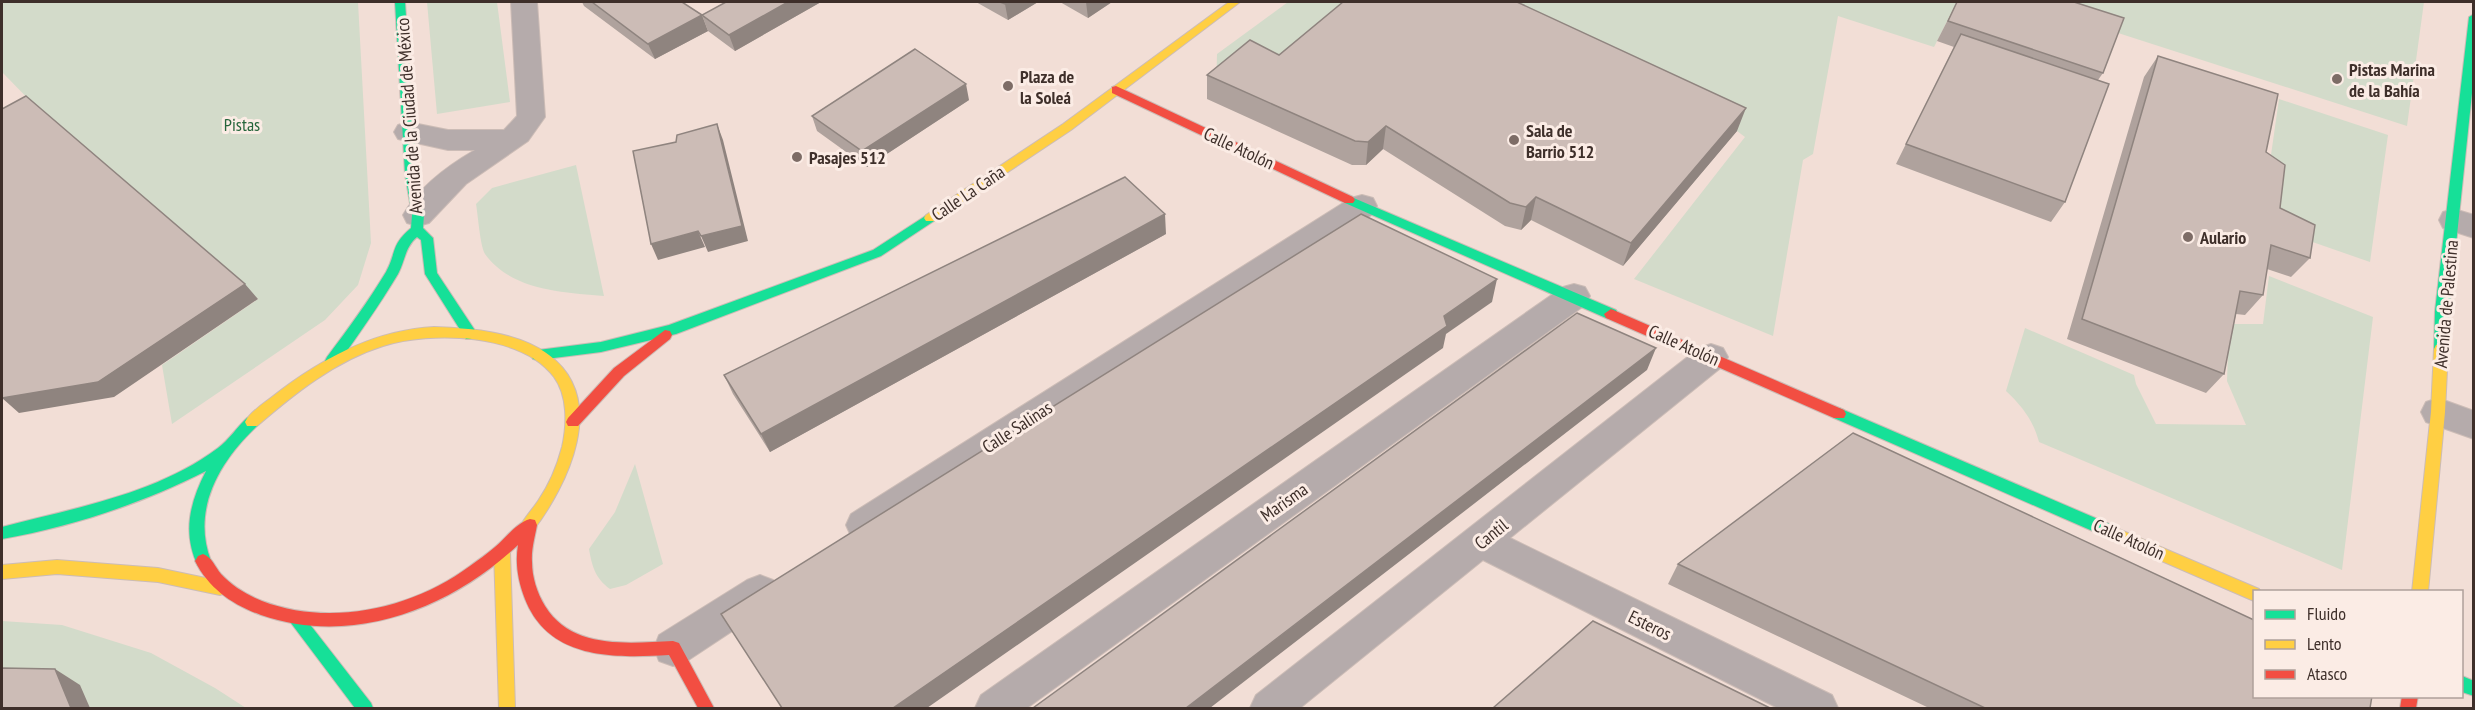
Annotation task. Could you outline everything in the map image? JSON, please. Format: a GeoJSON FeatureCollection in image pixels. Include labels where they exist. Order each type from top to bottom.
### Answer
{"type":"FeatureCollection","features":[{"type":"Feature","properties":{"kind":"main road","name":"Avenida de la Ciudad de México"},"geometry":{"type":"LineString","coordinates":[[400,2],[411,174],[417,223],[427,238],[431,274],[471,335]]}},
{"type":"Feature","properties":{"kind":"main road","name":"Calle La Caña"},"geometry":{"type":"LineString","coordinates":[[671,330],[878,253],[1067,127],[1235,2]]}},
{"type":"Feature","properties":{"kind":"main road","name":"Avenida de Palestina"},"geometry":{"type":"LineString","coordinates":[[2420,590],[2438,412],[2442,311],[2464,223],[2474,17]]}},
{"type":"Feature","properties":{"kind":"main road","name":"Calle Atolón"},"geometry":{"type":"LineString","coordinates":[[1116,90],[1362,206],[1574,296],[2253,594]]}},
{"type":"Feature","properties":{"kind":"main road","name":"Avenida de la Ciudad de México"},"geometry":{"type":"LineString","coordinates":[[332,361],[371,307],[388,279],[403,242],[417,223]]}},
{"type":"Feature","properties":{"kind":"main road"},"geometry":{"type":"LineString","coordinates":[[538,355],[601,347],[671,330]]}},
{"type":"Feature","properties":{"kind":"main road"},"geometry":{"type":"LineString","coordinates":[[573,422],[619,372],[671,330]]}},
{"type":"Feature","properties":{"kind":"main road"},"geometry":{"type":"LineString","coordinates":[[2,572],[57,567],[158,575],[220,588],[253,606],[296,618],[328,620],[368,618],[402,609],[442,593],[472,575],[530,525],[555,490],[564,470],[573,422],[567,385],[551,363],[519,345],[471,335],[441,332],[417,334],[365,348],[332,361],[281,397],[253,421],[224,451],[204,486],[196,523],[199,555],[220,588]]}},
{"type":"Feature","properties":{"kind":"main road"},"geometry":{"type":"LineString","coordinates":[[2,533],[109,504],[171,481],[224,451]]}},
{"type":"Feature","properties":{"kind":"main road"},"geometry":{"type":"LineString","coordinates":[[530,525],[524,560],[527,582],[534,603],[546,622],[566,639],[602,647],[673,648],[706,708]]}},
{"type":"Feature","properties":{"kind":"main road"},"geometry":{"type":"LineString","coordinates":[[502,551],[507,708]]}},
{"type":"Feature","properties":{"kind":"main road"},"geometry":{"type":"LineString","coordinates":[[296,618],[365,708]]}},
{"type":"Feature","properties":{"kind":"street"},"geometry":{"type":"LineString","coordinates":[[417,223],[449,181],[488,157],[510,140],[526,127],[531,117],[524,2]]}},
{"type":"Feature","properties":{"kind":"street"},"geometry":{"type":"LineString","coordinates":[[408,132],[448,140],[510,140]]}},
{"type":"Feature","properties":{"kind":"street","name":"Calle Salinas"},"geometry":{"type":"LineString","coordinates":[[843,539],[1362,206]]}},
{"type":"Feature","properties":{"kind":"street","name":"Marisma"},"geometry":{"type":"LineString","coordinates":[[995,708],[1574,296]]}},
{"type":"Feature","properties":{"kind":"street","name":"Cantil"},"geometry":{"type":"LineString","coordinates":[[1270,708],[1482,542],[1711,357]]}},
{"type":"Feature","properties":{"kind":"street"},"geometry":{"type":"LineString","coordinates":[[2438,412],[2474,425]]}},
{"type":"Feature","properties":{"kind":"street","name":"Esteros"},"geometry":{"type":"LineString","coordinates":[[1482,542],[1818,708]]}},
{"type":"Feature","properties":{"kind":"street"},"geometry":{"type":"LineString","coordinates":[[673,648],[783,577]]}},
{"type":"Feature","properties":{"kind":"green space","name":"Pistas"},"geometry":{"type":"Polygon","coordinates":[[[2,2],[358,2],[371,243],[358,285],[325,320],[172,424],[162,365],[258,299],[41,112],[2,72],[2,2]]]}},
{"type":"Feature","properties":{"kind":"green space"},"geometry":{"type":"Polygon","coordinates":[[[427,2],[497,2],[510,102],[437,114],[427,2]]]}},
{"type":"Feature","properties":{"kind":"green space"},"geometry":{"type":"Polygon","coordinates":[[[1288,2],[1362,2],[1359,10],[1216,92],[1217,54],[1288,2]]]}},
{"type":"Feature","properties":{"kind":"green space"},"geometry":{"type":"Polygon","coordinates":[[[1462,2],[1957,2],[1934,47],[1838,16],[1813,154],[1803,160],[1773,336],[1634,279],[1745,137],[1737,131],[1462,2]]]}},
{"type":"Feature","properties":{"kind":"green space","name":"Pistas Marina de la Bahía"},"geometry":{"type":"Polygon","coordinates":[[[1999,2],[2424,2],[2407,126],[2115,32],[1999,2]]]}},
{"type":"Feature","properties":{"kind":"green space"},"geometry":{"type":"Polygon","coordinates":[[[2279,99],[2388,135],[2370,262],[2275,229],[2270,162],[2279,99]]]}},
{"type":"Feature","properties":{"kind":"green space"},"geometry":{"type":"Polygon","coordinates":[[[576,165],[604,296],[555,291],[509,276],[485,254],[482,244],[476,204],[492,188],[576,165]]]}},
{"type":"Feature","properties":{"kind":"green space"},"geometry":{"type":"Polygon","coordinates":[[[2269,276],[2373,317],[2342,570],[2039,442],[2026,414],[2006,391],[2025,328],[2134,375],[2136,384],[2156,424],[2246,425],[2227,381],[2229,324],[2263,324],[2269,276]]]}},
{"type":"Feature","properties":{"kind":"green space"},"geometry":{"type":"Polygon","coordinates":[[[635,464],[663,564],[626,585],[610,589],[595,571],[589,549],[615,512],[635,464]]]}},
{"type":"Feature","properties":{"kind":"green space"},"geometry":{"type":"Polygon","coordinates":[[[2,621],[62,625],[151,653],[246,708],[90,708],[2,683],[2,621]]]}},
{"type":"Feature","properties":{"kind":"building"},"geometry":{"type":"Polygon","coordinates":[[[592,2],[682,2],[702,15],[648,44],[592,2]]]}},
{"type":"Feature","properties":{"kind":"building"},"geometry":{"type":"Polygon","coordinates":[[[726,2],[788,2],[729,35],[702,15],[726,2]]]}},
{"type":"Feature","properties":{"kind":"building","name":"Sala de Barrio 512"},"geometry":{"type":"Polygon","coordinates":[[[1343,2],[1517,2],[1746,108],[1631,243],[1536,197],[1526,207],[1510,203],[1386,126],[1368,142],[1355,141],[1207,75],[1250,40],[1279,55],[1343,2]]]}},
{"type":"Feature","properties":{"kind":"building"},"geometry":{"type":"Polygon","coordinates":[[[1957,2],[2074,2],[2124,18],[2103,73],[1948,21],[1957,2]]]}},
{"type":"Feature","properties":{"kind":"building"},"geometry":{"type":"Polygon","coordinates":[[[1961,34],[2109,84],[2065,202],[1906,144],[1961,34]]]}},
{"type":"Feature","properties":{"kind":"building"},"geometry":{"type":"Polygon","coordinates":[[[915,49],[966,84],[862,151],[812,116],[915,49]]]}},
{"type":"Feature","properties":{"kind":"building","name":"Aulario"},"geometry":{"type":"Polygon","coordinates":[[[2158,56],[2278,94],[2266,152],[2285,165],[2280,208],[2315,225],[2310,258],[2271,245],[2263,295],[2240,291],[2224,374],[2082,319],[2158,56]]]}},
{"type":"Feature","properties":{"kind":"building"},"geometry":{"type":"Polygon","coordinates":[[[26,96],[245,284],[98,382],[2,398],[2,109],[26,96]]]}},
{"type":"Feature","properties":{"kind":"building"},"geometry":{"type":"Polygon","coordinates":[[[717,124],[742,226],[701,236],[698,231],[651,244],[633,151],[676,142],[677,135],[717,124]]]}},
{"type":"Feature","properties":{"kind":"building"},"geometry":{"type":"Polygon","coordinates":[[[1125,177],[1165,214],[761,434],[724,375],[1125,177]]]}},
{"type":"Feature","properties":{"kind":"building"},"geometry":{"type":"Polygon","coordinates":[[[1361,214],[1497,279],[1444,316],[1447,326],[893,708],[782,708],[721,614],[1361,214]]]}},
{"type":"Feature","properties":{"kind":"building"},"geometry":{"type":"Polygon","coordinates":[[[1577,313],[1656,348],[1186,708],[1033,708],[1577,313]]]}},
{"type":"Feature","properties":{"kind":"building"},"geometry":{"type":"Polygon","coordinates":[[[1853,433],[2253,620],[2253,698],[2372,698],[2370,708],[1985,708],[1678,564],[1853,433]]]}},
{"type":"Feature","properties":{"kind":"building"},"geometry":{"type":"Polygon","coordinates":[[[1593,621],[1770,708],[1493,708],[1593,621]]]}},
{"type":"Feature","properties":{"kind":"building"},"geometry":{"type":"Polygon","coordinates":[[[2,668],[55,669],[71,708],[2,708],[2,668]]]}},
{"type":"Feature","properties":{"kind":"traffic: fast"},"geometry":{"type":"LineString","coordinates":[[332,361],[371,307],[394,269],[403,242],[417,230],[418,215],[411,174],[400,2]]}},
{"type":"Feature","properties":{"kind":"traffic: fast"},"geometry":{"type":"LineString","coordinates":[[2441,349],[2442,311],[2474,17]]}},
{"type":"Feature","properties":{"kind":"traffic: fast"},"geometry":{"type":"LineString","coordinates":[[1349,200],[1611,314]]}},
{"type":"Feature","properties":{"kind":"traffic: fast"},"geometry":{"type":"LineString","coordinates":[[538,355],[601,347],[671,330],[877,253],[930,218]]}},
{"type":"Feature","properties":{"kind":"traffic: fast"},"geometry":{"type":"LineString","coordinates":[[417,230],[427,238],[431,274],[471,335]]}},
{"type":"Feature","properties":{"kind":"traffic: fast"},"geometry":{"type":"LineString","coordinates":[[1839,414],[2109,531]]}},
{"type":"Feature","properties":{"kind":"traffic: fast"},"geometry":{"type":"LineString","coordinates":[[2,533],[117,502],[175,480],[223,452],[252,422]]}},
{"type":"Feature","properties":{"kind":"traffic: fast"},"geometry":{"type":"LineString","coordinates":[[203,561],[198,547],[196,518],[204,490],[224,451]]}},
{"type":"Feature","properties":{"kind":"traffic: fast"},"geometry":{"type":"LineString","coordinates":[[296,618],[365,708]]}},
{"type":"Feature","properties":{"kind":"traffic: fast"},"geometry":{"type":"LineString","coordinates":[[2463,684],[2474,689]]}},
{"type":"Feature","properties":{"kind":"traffic: slow"},"geometry":{"type":"LineString","coordinates":[[930,218],[1067,127],[1235,2]]}},
{"type":"Feature","properties":{"kind":"traffic: slow"},"geometry":{"type":"LineString","coordinates":[[252,422],[285,394],[340,358],[401,336],[446,332],[491,338],[520,346],[546,360],[559,374],[567,390],[572,427],[564,465],[557,482],[527,527]]}},
{"type":"Feature","properties":{"kind":"traffic: slow"},"geometry":{"type":"LineString","coordinates":[[2420,590],[2438,412],[2441,349]]}},
{"type":"Feature","properties":{"kind":"traffic: slow"},"geometry":{"type":"LineString","coordinates":[[2109,531],[2253,594]]}},
{"type":"Feature","properties":{"kind":"traffic: slow"},"geometry":{"type":"LineString","coordinates":[[502,551],[507,708]]}},
{"type":"Feature","properties":{"kind":"traffic: slow"},"geometry":{"type":"LineString","coordinates":[[2,572],[57,567],[158,575],[220,588]]}},
{"type":"Feature","properties":{"kind":"traffic: jam"},"geometry":{"type":"LineString","coordinates":[[1116,90],[1349,200]]}},
{"type":"Feature","properties":{"kind":"traffic: jam"},"geometry":{"type":"LineString","coordinates":[[1611,314],[1839,414]]}},
{"type":"Feature","properties":{"kind":"traffic: jam"},"geometry":{"type":"LineString","coordinates":[[573,422],[619,372],[665,335]]}},
{"type":"Feature","properties":{"kind":"traffic: jam"},"geometry":{"type":"LineString","coordinates":[[530,525],[525,552],[525,572],[534,602],[545,620],[559,633],[575,641],[594,646],[613,649],[673,648],[706,708]]}},
{"type":"Feature","properties":{"kind":"traffic: jam"},"geometry":{"type":"LineString","coordinates":[[203,561],[215,579],[231,593],[250,603],[271,611],[307,619],[342,620],[377,615],[410,606],[442,592],[501,552],[527,527]]}},
{"type":"Feature","properties":{"kind":"traffic: jam"},"geometry":{"type":"LineString","coordinates":[[2408,708],[2410,698]]}},
{"type":"Feature","properties":{"kind":"place","name":"Pistas Marina de la Bahía"},"geometry":{"type":"Point","coordinates":[2337,79]}},
{"type":"Feature","properties":{"kind":"place","name":"Plaza de la Soleá"},"geometry":{"type":"Point","coordinates":[1008,86]}},
{"type":"Feature","properties":{"kind":"place","name":"Sala de Barrio 512"},"geometry":{"type":"Point","coordinates":[1514,140]}},
{"type":"Feature","properties":{"kind":"place","name":"Pasajes 512"},"geometry":{"type":"Point","coordinates":[797,157]}},
{"type":"Feature","properties":{"kind":"place","name":"Aulario"},"geometry":{"type":"Point","coordinates":[2188,237]}}]}
